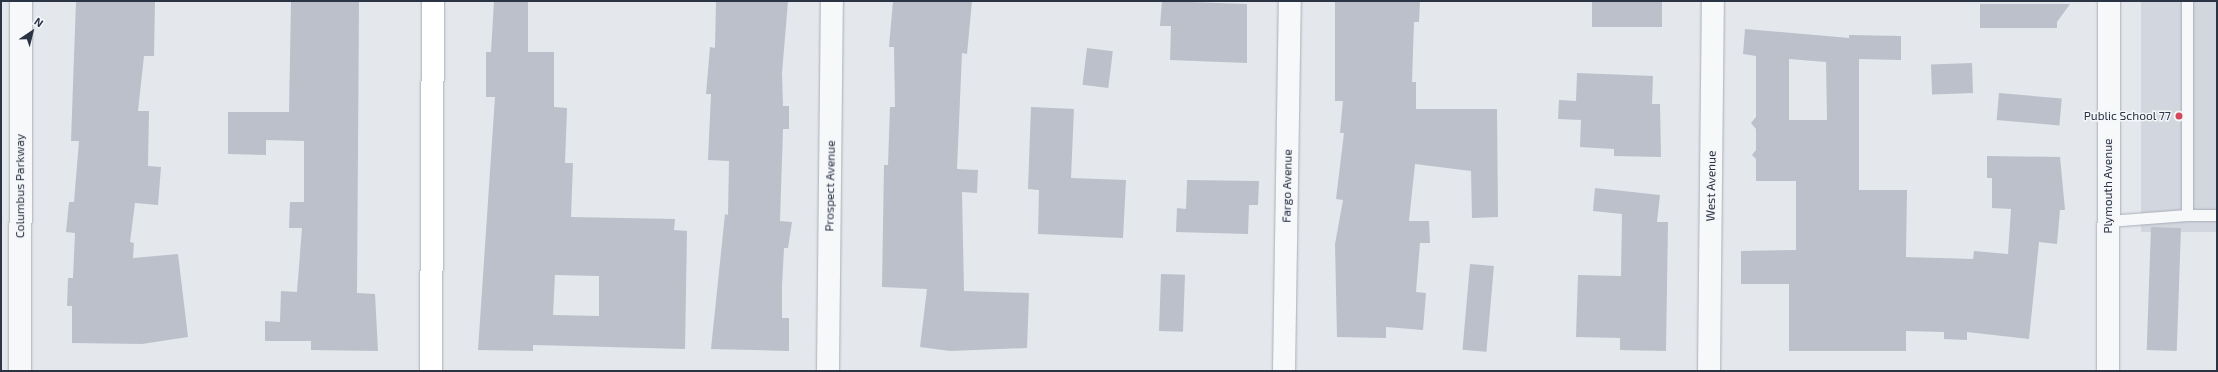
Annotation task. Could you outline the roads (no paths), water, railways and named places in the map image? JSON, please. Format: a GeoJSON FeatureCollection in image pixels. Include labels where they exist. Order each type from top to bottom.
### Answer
{"type":"FeatureCollection","features":[{"type":"Feature","properties":{"kind":"main road"},"geometry":{"type":"LineString","coordinates":[[430,371],[433,1]]}},
{"type":"Feature","properties":{"kind":"street","name":"Columbus Parkway"},"geometry":{"type":"LineString","coordinates":[[20,371],[21,1]]}},
{"type":"Feature","properties":{"kind":"street","name":"Prospect Avenue"},"geometry":{"type":"LineString","coordinates":[[828,371],[832,1]]}},
{"type":"Feature","properties":{"kind":"street","name":"Fargo Avenue"},"geometry":{"type":"LineString","coordinates":[[1284,371],[1290,1]]}},
{"type":"Feature","properties":{"kind":"street","name":"West Avenue"},"geometry":{"type":"LineString","coordinates":[[1709,371],[1713,1]]}},
{"type":"Feature","properties":{"kind":"street","name":"Plymouth Avenue"},"geometry":{"type":"LineString","coordinates":[[2108,371],[2109,1]]}},
{"type":"Feature","properties":{"kind":"lane"},"geometry":{"type":"LineString","coordinates":[[2187,1],[2187,215]]}},
{"type":"Feature","properties":{"kind":"lane"},"geometry":{"type":"LineString","coordinates":[[2108,221],[2187,215],[2217,215]]}},
{"type":"Feature","properties":{"kind":"place","name":"Public School 77"},"geometry":{"type":"Point","coordinates":[2179,116]}}]}
